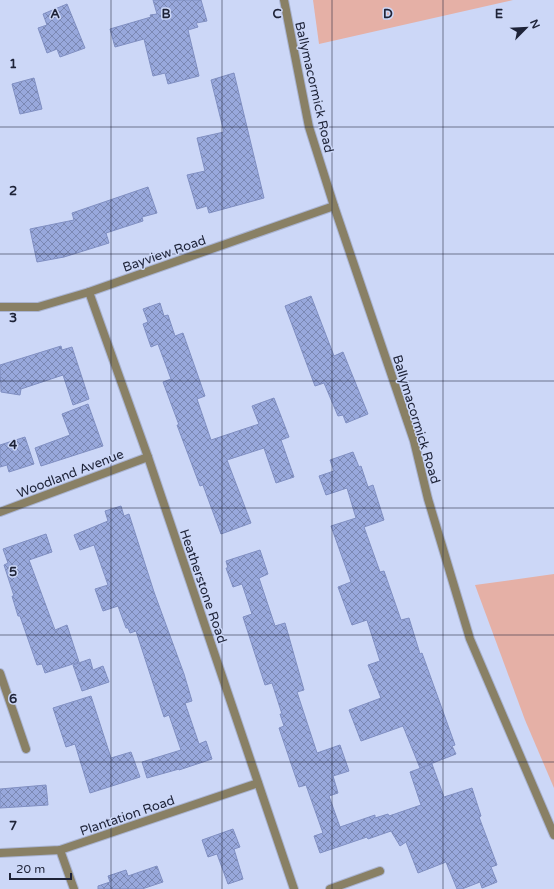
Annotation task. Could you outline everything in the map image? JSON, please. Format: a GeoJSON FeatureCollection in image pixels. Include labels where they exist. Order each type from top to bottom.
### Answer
{"type":"FeatureCollection","features":[{"type":"Feature","properties":{"kind":"street","name":"Ballymacormick Road"},"geometry":{"type":"LineString","coordinates":[[284,0],[309,127],[334,206],[414,441],[428,499],[470,640],[554,835]]}},
{"type":"Feature","properties":{"kind":"street","name":"Bayview Road"},"geometry":{"type":"LineString","coordinates":[[0,307],[38,308],[89,292],[334,206]]}},
{"type":"Feature","properties":{"kind":"street","name":"Heatherstone Road"},"geometry":{"type":"LineString","coordinates":[[89,292],[148,457],[294,889]]}},
{"type":"Feature","properties":{"kind":"street","name":"Woodland Avenue"},"geometry":{"type":"LineString","coordinates":[[0,512],[148,457]]}},
{"type":"Feature","properties":{"kind":"street"},"geometry":{"type":"LineString","coordinates":[[0,673],[26,749]]}},
{"type":"Feature","properties":{"kind":"street","name":"Plantation Road"},"geometry":{"type":"LineString","coordinates":[[0,853],[60,850],[258,783]]}},
{"type":"Feature","properties":{"kind":"street"},"geometry":{"type":"LineString","coordinates":[[60,850],[74,889]]}},
{"type":"Feature","properties":{"kind":"street"},"geometry":{"type":"LineString","coordinates":[[330,889],[380,871]]}},
{"type":"Feature","properties":{"kind":"shaded area"},"geometry":{"type":"Polygon","coordinates":[[[313,0],[513,0],[319,44],[313,0]]]}},
{"type":"Feature","properties":{"kind":"shaded area"},"geometry":{"type":"Polygon","coordinates":[[[554,574],[554,788],[525,720],[475,585],[554,574]]]}},
{"type":"Feature","properties":{"kind":"building"},"geometry":{"type":"Polygon","coordinates":[[[153,0],[201,0],[207,21],[196,23],[198,27],[188,30],[199,76],[168,84],[165,73],[153,76],[144,39],[115,47],[110,29],[157,14],[153,0]]]}},
{"type":"Feature","properties":{"kind":"building"},"geometry":{"type":"Polygon","coordinates":[[[67,4],[85,48],[60,57],[57,49],[47,53],[38,28],[47,25],[43,14],[67,4]]]}},
{"type":"Feature","properties":{"kind":"building"},"geometry":{"type":"Polygon","coordinates":[[[234,73],[264,198],[209,213],[207,206],[197,209],[187,175],[205,171],[197,138],[224,132],[211,80],[234,73]]]}},
{"type":"Feature","properties":{"kind":"building"},"geometry":{"type":"Polygon","coordinates":[[[34,78],[42,109],[20,114],[12,84],[34,78]]]}},
{"type":"Feature","properties":{"kind":"building"},"geometry":{"type":"Polygon","coordinates":[[[148,187],[157,213],[142,217],[143,221],[106,233],[109,243],[64,257],[37,262],[30,229],[74,220],[72,213],[148,187]]]}},
{"type":"Feature","properties":{"kind":"building"},"geometry":{"type":"Polygon","coordinates":[[[311,296],[334,356],[343,352],[368,414],[346,423],[343,415],[338,416],[324,383],[315,386],[285,306],[311,296]]]}},
{"type":"Feature","properties":{"kind":"building"},"geometry":{"type":"Polygon","coordinates":[[[160,303],[164,316],[168,315],[175,336],[183,333],[205,396],[197,399],[211,440],[259,424],[252,406],[274,398],[289,437],[281,440],[294,477],[276,483],[264,448],[227,460],[251,523],[221,534],[203,485],[200,486],[177,425],[179,425],[163,382],[171,379],[158,344],[151,347],[143,324],[148,322],[143,309],[160,303]]]}},
{"type":"Feature","properties":{"kind":"building"},"geometry":{"type":"Polygon","coordinates":[[[61,346],[62,350],[72,347],[89,399],[73,405],[63,375],[21,389],[20,395],[1,392],[0,365],[61,346]]]}},
{"type":"Feature","properties":{"kind":"building"},"geometry":{"type":"Polygon","coordinates":[[[88,404],[103,446],[41,466],[35,448],[70,435],[62,414],[88,404]]]}},
{"type":"Feature","properties":{"kind":"building"},"geometry":{"type":"Polygon","coordinates":[[[25,437],[34,464],[9,472],[7,465],[0,467],[0,445],[25,437]]]}},
{"type":"Feature","properties":{"kind":"building"},"geometry":{"type":"Polygon","coordinates":[[[353,452],[359,467],[361,466],[368,487],[373,485],[384,520],[364,527],[380,572],[384,571],[401,620],[409,618],[420,654],[422,653],[455,745],[452,746],[456,754],[420,768],[403,726],[361,741],[349,710],[381,698],[368,665],[380,661],[367,620],[352,625],[338,587],[351,582],[331,526],[356,518],[347,488],[326,495],[319,476],[334,471],[330,460],[353,452]]]}},
{"type":"Feature","properties":{"kind":"building"},"geometry":{"type":"Polygon","coordinates":[[[121,506],[124,516],[129,514],[154,592],[184,674],[192,701],[185,703],[199,744],[206,741],[212,759],[179,770],[147,778],[142,762],[181,750],[169,715],[164,717],[136,631],[130,633],[128,628],[126,628],[118,606],[103,611],[95,589],[108,585],[94,545],[80,550],[74,535],[108,521],[105,511],[121,506]]]}},
{"type":"Feature","properties":{"kind":"building"},"geometry":{"type":"Polygon","coordinates":[[[46,534],[52,552],[29,560],[55,630],[67,625],[79,662],[45,673],[42,664],[37,665],[20,616],[18,616],[12,596],[14,596],[4,565],[8,563],[3,549],[46,534]]]}},
{"type":"Feature","properties":{"kind":"building"},"geometry":{"type":"Polygon","coordinates":[[[260,550],[268,574],[259,578],[275,626],[285,623],[304,690],[297,692],[317,753],[340,745],[349,771],[333,776],[338,793],[329,796],[340,827],[375,815],[375,818],[388,814],[389,816],[421,805],[410,772],[432,764],[444,797],[472,788],[481,816],[479,817],[497,865],[491,867],[497,882],[482,888],[480,882],[462,889],[457,889],[446,862],[418,873],[406,842],[400,846],[391,831],[368,839],[367,837],[320,853],[314,836],[323,833],[306,785],[299,787],[279,728],[284,726],[280,714],[282,714],[272,683],[265,685],[243,617],[252,614],[242,584],[233,587],[226,568],[228,568],[226,561],[260,550]]]}},
{"type":"Feature","properties":{"kind":"building"},"geometry":{"type":"Polygon","coordinates":[[[90,659],[93,670],[103,666],[109,682],[82,691],[73,665],[90,659]]]}},
{"type":"Feature","properties":{"kind":"building"},"geometry":{"type":"Polygon","coordinates":[[[91,696],[111,758],[131,752],[140,777],[90,793],[75,744],[66,747],[53,708],[91,696]]]}},
{"type":"Feature","properties":{"kind":"building"},"geometry":{"type":"Polygon","coordinates":[[[46,785],[48,805],[0,808],[0,789],[46,785]]]}},
{"type":"Feature","properties":{"kind":"building"},"geometry":{"type":"Polygon","coordinates":[[[233,829],[240,847],[234,849],[243,879],[228,884],[217,854],[208,857],[202,840],[233,829]]]}},
{"type":"Feature","properties":{"kind":"building"},"geometry":{"type":"Polygon","coordinates":[[[157,866],[163,882],[142,889],[98,889],[98,886],[110,882],[108,876],[126,870],[128,876],[157,866]]]}}]}
